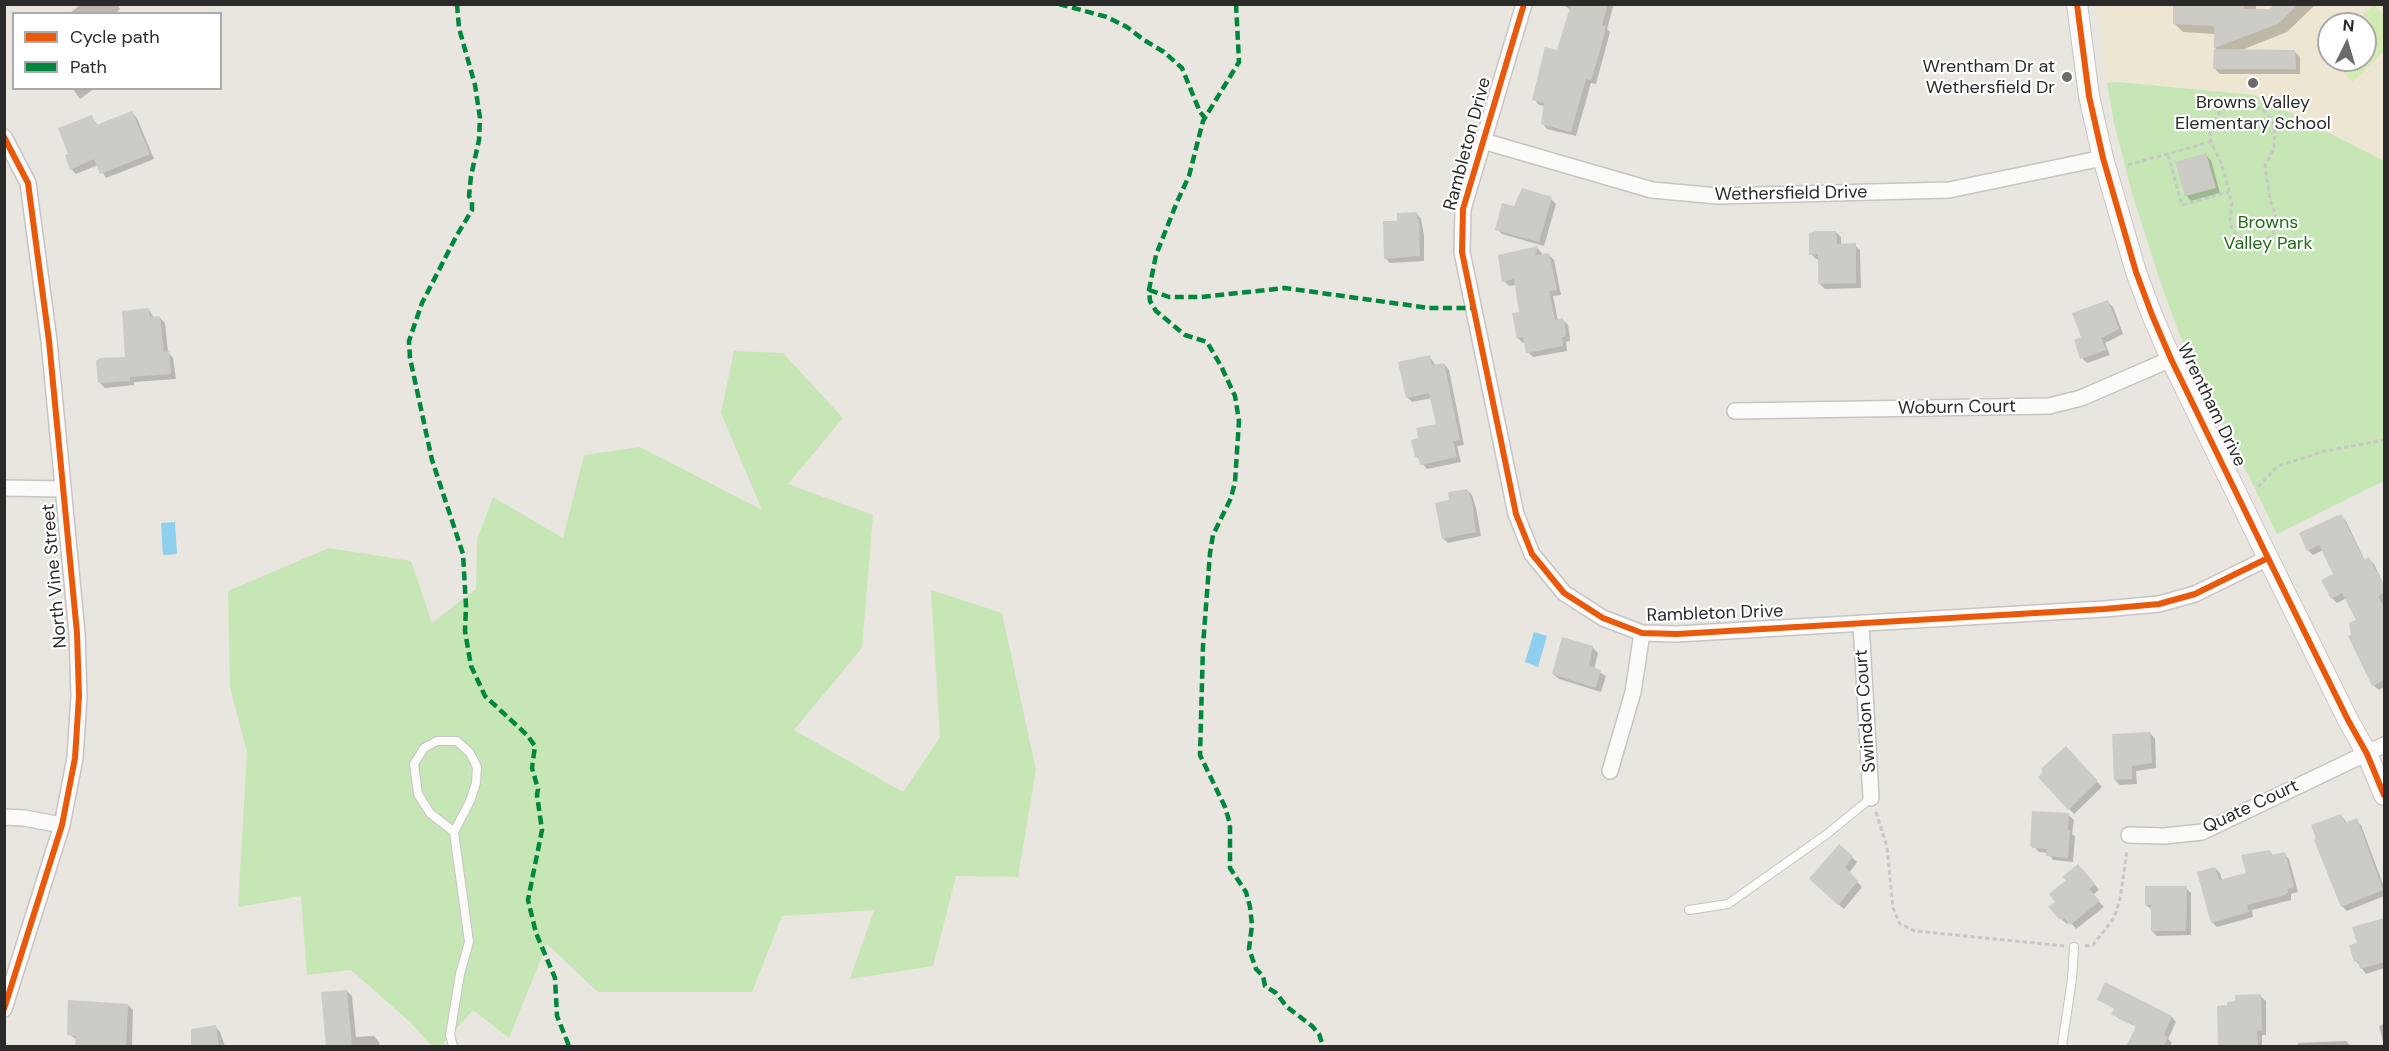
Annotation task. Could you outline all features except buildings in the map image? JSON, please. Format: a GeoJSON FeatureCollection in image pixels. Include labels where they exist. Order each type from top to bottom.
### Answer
{"type":"FeatureCollection","features":[{"type":"Feature","properties":{"kind":"street","name":"Rambleton Drive"},"geometry":{"type":"LineString","coordinates":[[1524,4],[1463,209],[1462,252],[1515,514],[1532,554],[1564,593],[1603,618],[1642,633],[1677,634],[2159,604],[2195,594],[2268,558]]}},
{"type":"Feature","properties":{"kind":"street","name":"Wrentham Drive"},"geometry":{"type":"LineString","coordinates":[[2077,4],[2089,96],[2103,158],[2136,272],[2171,359],[2348,720],[2376,749],[2385,795]]}},
{"type":"Feature","properties":{"kind":"street","name":"North Vine Street"},"geometry":{"type":"LineString","coordinates":[[4,137],[28,183],[49,341],[77,633],[79,696],[75,758],[62,825],[4,1009]]}},
{"type":"Feature","properties":{"kind":"street","name":"Wethersfield Drive"},"geometry":{"type":"LineString","coordinates":[[1483,141],[1652,190],[1718,196],[1949,190],[2103,158]]}},
{"type":"Feature","properties":{"kind":"street","name":"Woburn Court"},"geometry":{"type":"LineString","coordinates":[[1735,411],[2049,406],[2081,398],[2171,359]]}},
{"type":"Feature","properties":{"kind":"street"},"geometry":{"type":"LineString","coordinates":[[4,488],[62,489]]}},
{"type":"Feature","properties":{"kind":"street","name":"Swindon Court"},"geometry":{"type":"LineString","coordinates":[[1861,623],[1871,798]]}},
{"type":"Feature","properties":{"kind":"street"},"geometry":{"type":"LineString","coordinates":[[1610,771],[1634,692],[1642,633]]}},
{"type":"Feature","properties":{"kind":"street","name":"Quate Court"},"geometry":{"type":"LineString","coordinates":[[2129,835],[2164,836],[2202,832],[2338,765],[2376,749]]}},
{"type":"Feature","properties":{"kind":"street"},"geometry":{"type":"LineString","coordinates":[[4,817],[62,825]]}},
{"type":"Feature","properties":{"kind":"lane"},"geometry":{"type":"LineString","coordinates":[[453,1047],[450,1035],[460,974],[469,942],[454,832],[470,801],[476,783],[477,767],[470,753],[457,741],[437,741],[424,748],[414,764],[418,794],[430,813],[454,832]]}},
{"type":"Feature","properties":{"kind":"lane"},"geometry":{"type":"LineString","coordinates":[[1689,910],[1728,904],[1827,834],[1871,798]]}},
{"type":"Feature","properties":{"kind":"lane"},"geometry":{"type":"LineString","coordinates":[[2062,1047],[2072,979],[2074,947]]}},
{"type":"Feature","properties":{"kind":"path"},"geometry":{"type":"LineString","coordinates":[[2234,104],[2257,106],[2265,111],[2273,123],[2276,140],[2265,166],[2270,199],[2276,217],[2273,233],[2267,239],[2256,242],[2246,241],[2238,236],[2230,221],[2232,203],[2222,165],[2211,142],[2210,133],[2219,113],[2234,104]]}},
{"type":"Feature","properties":{"kind":"path"},"geometry":{"type":"LineString","coordinates":[[2128,165],[2211,142]]}},
{"type":"Feature","properties":{"kind":"path"},"geometry":{"type":"LineString","coordinates":[[2168,155],[2182,205],[2229,192]]}},
{"type":"Feature","properties":{"kind":"path"},"geometry":{"type":"LineString","coordinates":[[2258,487],[2278,466],[2325,451],[2385,440]]}},
{"type":"Feature","properties":{"kind":"path"},"geometry":{"type":"LineString","coordinates":[[1871,798],[1887,847],[1893,909],[1900,924],[1915,931],[2074,947],[2093,945],[2114,918],[2120,899],[2129,835]]}},
{"type":"Feature","properties":{"kind":"shaded area","name":"Browns Valley Elementary School"},"geometry":{"type":"Polygon","coordinates":[[[2097,5],[2384,5],[2384,161],[2255,95],[2117,82],[2107,83],[2097,5]]]}},
{"type":"Feature","properties":{"kind":"green space"},"geometry":{"type":"Polygon","coordinates":[[[2374,5],[2384,15],[2384,51],[2377,58],[2377,12],[2366,12],[2374,5]]]}},
{"type":"Feature","properties":{"kind":"green space"},"geometry":{"type":"Polygon","coordinates":[[[2343,72],[2363,72],[2353,82],[2343,72]]]}},
{"type":"Feature","properties":{"kind":"green space","name":"Browns Valley Park"},"geometry":{"type":"Polygon","coordinates":[[[2117,82],[2255,95],[2384,161],[2384,481],[2277,534],[2179,333],[2161,284],[2132,193],[2114,123],[2107,83],[2117,82]]]}},
{"type":"Feature","properties":{"kind":"green space"},"geometry":{"type":"Polygon","coordinates":[[[734,351],[783,353],[843,418],[788,484],[873,515],[862,648],[794,730],[903,792],[940,737],[931,590],[1002,613],[1036,770],[1018,877],[956,876],[933,966],[850,979],[874,910],[782,916],[752,992],[598,992],[547,944],[509,1038],[473,1010],[441,1046],[432,1046],[411,1023],[351,970],[307,975],[301,896],[238,907],[247,752],[230,687],[228,591],[329,548],[411,561],[432,623],[476,589],[477,540],[493,497],[563,538],[584,455],[640,447],[762,510],[721,413],[734,351]]]}},
{"type":"Feature","properties":{"kind":"water"},"geometry":{"type":"Polygon","coordinates":[[[175,522],[177,554],[163,555],[161,523],[175,522]]]}},
{"type":"Feature","properties":{"kind":"water"},"geometry":{"type":"Polygon","coordinates":[[[1534,632],[1547,636],[1538,667],[1525,662],[1534,632]]]}},
{"type":"Feature","properties":{"kind":"marked path"},"geometry":{"type":"LineString","coordinates":[[457,4],[459,28],[475,85],[480,118],[479,140],[469,196],[472,210],[422,303],[409,341],[410,358],[432,460],[463,554],[465,631],[471,666],[485,696],[527,735],[535,746],[532,768],[538,789],[542,830],[528,900],[536,933],[555,978],[557,1016],[569,1046]]}},
{"type":"Feature","properties":{"kind":"marked path"},"geometry":{"type":"LineString","coordinates":[[1059,4],[1107,17],[1127,27],[1164,52],[1182,68],[1200,112],[1205,118]]}},
{"type":"Feature","properties":{"kind":"marked path"},"geometry":{"type":"LineString","coordinates":[[1236,4],[1239,62],[1203,121],[1189,176],[1156,255],[1149,290],[1150,301],[1156,311],[1185,335],[1207,342],[1235,396],[1239,421],[1235,482],[1231,498],[1213,535],[1210,553],[1203,646],[1200,755],[1225,807],[1230,824],[1230,868],[1246,892],[1250,907],[1252,925],[1249,949],[1256,969],[1263,976],[1265,986],[1276,993],[1287,1007],[1319,1034],[1323,1046]]}},
{"type":"Feature","properties":{"kind":"marked path"},"geometry":{"type":"LineString","coordinates":[[1149,290],[1169,297],[1201,297],[1285,288],[1429,308],[1473,308]]}},
{"type":"Feature","properties":{"kind":"cycle path"},"geometry":{"type":"LineString","coordinates":[[1524,4],[1463,209],[1462,252],[1516,514],[1532,554],[1564,593],[1603,618],[1642,633],[1677,634],[2159,604],[2195,594],[2268,558]]}},
{"type":"Feature","properties":{"kind":"cycle path"},"geometry":{"type":"LineString","coordinates":[[2077,4],[2089,96],[2103,158],[2136,272],[2152,315],[2171,359],[2268,558],[2367,754],[2384,795]]}},
{"type":"Feature","properties":{"kind":"cycle path"},"geometry":{"type":"LineString","coordinates":[[4,137],[28,183],[49,341],[77,633],[79,696],[75,758],[62,825],[4,1009]]}},
{"type":"Feature","properties":{"kind":"place","name":"Wrentham Dr at Wethersfield Dr"},"geometry":{"type":"Point","coordinates":[2067,77]}},
{"type":"Feature","properties":{"kind":"place","name":"Browns Valley Elementary School"},"geometry":{"type":"Point","coordinates":[2253,83]}}]}
